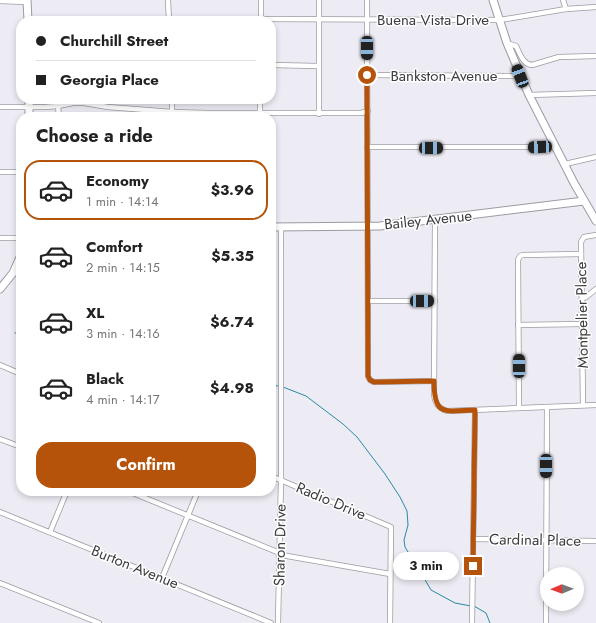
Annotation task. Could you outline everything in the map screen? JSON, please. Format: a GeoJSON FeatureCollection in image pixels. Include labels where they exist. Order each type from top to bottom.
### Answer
{"type":"FeatureCollection","features":[{"type":"Feature","properties":{"kind":"street"},"geometry":{"type":"LineString","coordinates":[[168,0],[169,16]]}},
{"type":"Feature","properties":{"kind":"street"},"geometry":{"type":"LineString","coordinates":[[261,0],[261,16]]}},
{"type":"Feature","properties":{"kind":"street"},"geometry":{"type":"LineString","coordinates":[[319,0],[319,114]]}},
{"type":"Feature","properties":{"kind":"street"},"geometry":{"type":"LineString","coordinates":[[367,0],[368,376],[370,380],[374,382],[434,381]]}},
{"type":"Feature","properties":{"kind":"street"},"geometry":{"type":"LineString","coordinates":[[492,0],[520,76],[584,201],[596,221]]}},
{"type":"Feature","properties":{"kind":"street"},"geometry":{"type":"LineString","coordinates":[[563,0],[566,9]]}},
{"type":"Feature","properties":{"kind":"street"},"geometry":{"type":"LineString","coordinates":[[0,1],[27,1],[28,16]]}},
{"type":"Feature","properties":{"kind":"street","name":"Buena Vista Drive"},"geometry":{"type":"LineString","coordinates":[[276,20],[500,20],[566,9],[596,7]]}},
{"type":"Feature","properties":{"kind":"street"},"geometry":{"type":"LineString","coordinates":[[508,43],[516,46],[525,63],[528,65],[559,57],[596,56]]}},
{"type":"Feature","properties":{"kind":"street"},"geometry":{"type":"LineString","coordinates":[[276,65],[319,66]]}},
{"type":"Feature","properties":{"kind":"street","name":"Bankston Avenue"},"geometry":{"type":"LineString","coordinates":[[367,75],[520,76]]}},
{"type":"Feature","properties":{"kind":"street"},"geometry":{"type":"LineString","coordinates":[[529,95],[596,93]]}},
{"type":"Feature","properties":{"kind":"street"},"geometry":{"type":"LineString","coordinates":[[0,107],[22,104]]}},
{"type":"Feature","properties":{"kind":"street"},"geometry":{"type":"LineString","coordinates":[[39,104],[58,106],[64,104]]}},
{"type":"Feature","properties":{"kind":"street"},"geometry":{"type":"LineString","coordinates":[[94,104],[108,108],[172,112],[172,104]]}},
{"type":"Feature","properties":{"kind":"street"},"geometry":{"type":"LineString","coordinates":[[58,106],[59,112]]}},
{"type":"Feature","properties":{"kind":"street"},"geometry":{"type":"LineString","coordinates":[[276,114],[361,113],[368,111]]}},
{"type":"Feature","properties":{"kind":"street"},"geometry":{"type":"LineString","coordinates":[[367,147],[556,147]]}},
{"type":"Feature","properties":{"kind":"street"},"geometry":{"type":"LineString","coordinates":[[565,164],[596,157]]}},
{"type":"Feature","properties":{"kind":"street"},"geometry":{"type":"LineString","coordinates":[[0,172],[16,172]]}},
{"type":"Feature","properties":{"kind":"street","name":"Bailey Avenue"},"geometry":{"type":"LineString","coordinates":[[276,227],[380,226],[584,201]]}},
{"type":"Feature","properties":{"kind":"street"},"geometry":{"type":"LineString","coordinates":[[435,220],[434,381],[436,403],[441,409],[475,410],[596,405]]}},
{"type":"Feature","properties":{"kind":"street","name":"Sharon Drive"},"geometry":{"type":"LineString","coordinates":[[278,623],[282,480],[281,227]]}},
{"type":"Feature","properties":{"kind":"street","name":"Montpelier Place"},"geometry":{"type":"LineString","coordinates":[[583,405],[581,242],[583,238],[596,236]]}},
{"type":"Feature","properties":{"kind":"street"},"geometry":{"type":"LineString","coordinates":[[0,238],[16,238]]}},
{"type":"Feature","properties":{"kind":"street"},"geometry":{"type":"LineString","coordinates":[[519,408],[518,261],[520,256],[532,254],[581,254]]}},
{"type":"Feature","properties":{"kind":"street"},"geometry":{"type":"LineString","coordinates":[[0,288],[13,273],[16,266]]}},
{"type":"Feature","properties":{"kind":"street"},"geometry":{"type":"LineString","coordinates":[[582,299],[596,289]]}},
{"type":"Feature","properties":{"kind":"street"},"geometry":{"type":"LineString","coordinates":[[368,301],[435,300]]}},
{"type":"Feature","properties":{"kind":"street"},"geometry":{"type":"LineString","coordinates":[[518,325],[582,324]]}},
{"type":"Feature","properties":{"kind":"street"},"geometry":{"type":"LineString","coordinates":[[0,365],[16,372]]}},
{"type":"Feature","properties":{"kind":"street"},"geometry":{"type":"LineString","coordinates":[[546,623],[547,407]]}},
{"type":"Feature","properties":{"kind":"street"},"geometry":{"type":"LineString","coordinates":[[472,623],[475,410]]}},
{"type":"Feature","properties":{"kind":"street"},"geometry":{"type":"LineString","coordinates":[[0,439],[16,445]]}},
{"type":"Feature","properties":{"kind":"street","name":"Radio Drive"},"geometry":{"type":"LineString","coordinates":[[276,478],[391,527],[390,574]]}},
{"type":"Feature","properties":{"kind":"street"},"geometry":{"type":"LineString","coordinates":[[50,532],[65,496]]}},
{"type":"Feature","properties":{"kind":"street"},"geometry":{"type":"LineString","coordinates":[[140,496],[287,556],[390,574],[390,623]]}},
{"type":"Feature","properties":{"kind":"street"},"geometry":{"type":"LineString","coordinates":[[162,578],[196,496]]}},
{"type":"Feature","properties":{"kind":"street","name":"Burton Avenue"},"geometry":{"type":"LineString","coordinates":[[0,512],[271,623]]}},
{"type":"Feature","properties":{"kind":"street","name":"Cardinal Place"},"geometry":{"type":"LineString","coordinates":[[473,539],[596,541]]}},
{"type":"Feature","properties":{"kind":"street"},"geometry":{"type":"LineString","coordinates":[[0,582],[99,623]]}},
{"type":"Feature","properties":{"kind":"waterway"},"geometry":{"type":"LineString","coordinates":[[283,387],[306,396],[343,424],[357,437],[385,474],[407,511],[408,525],[404,540],[405,547],[408,552],[420,563],[424,578],[431,590],[455,603],[471,606]]}},
{"type":"Feature","properties":{"kind":"waterway"},"geometry":{"type":"LineString","coordinates":[[474,606],[486,613],[490,623]]}},
{"type":"Feature","properties":{"kind":"route"},"geometry":{"type":"LineString","coordinates":[[367,75],[368,376],[370,380],[374,382],[434,381],[435,399],[436,403],[441,409],[447,411],[475,410],[473,566]]}}]}
